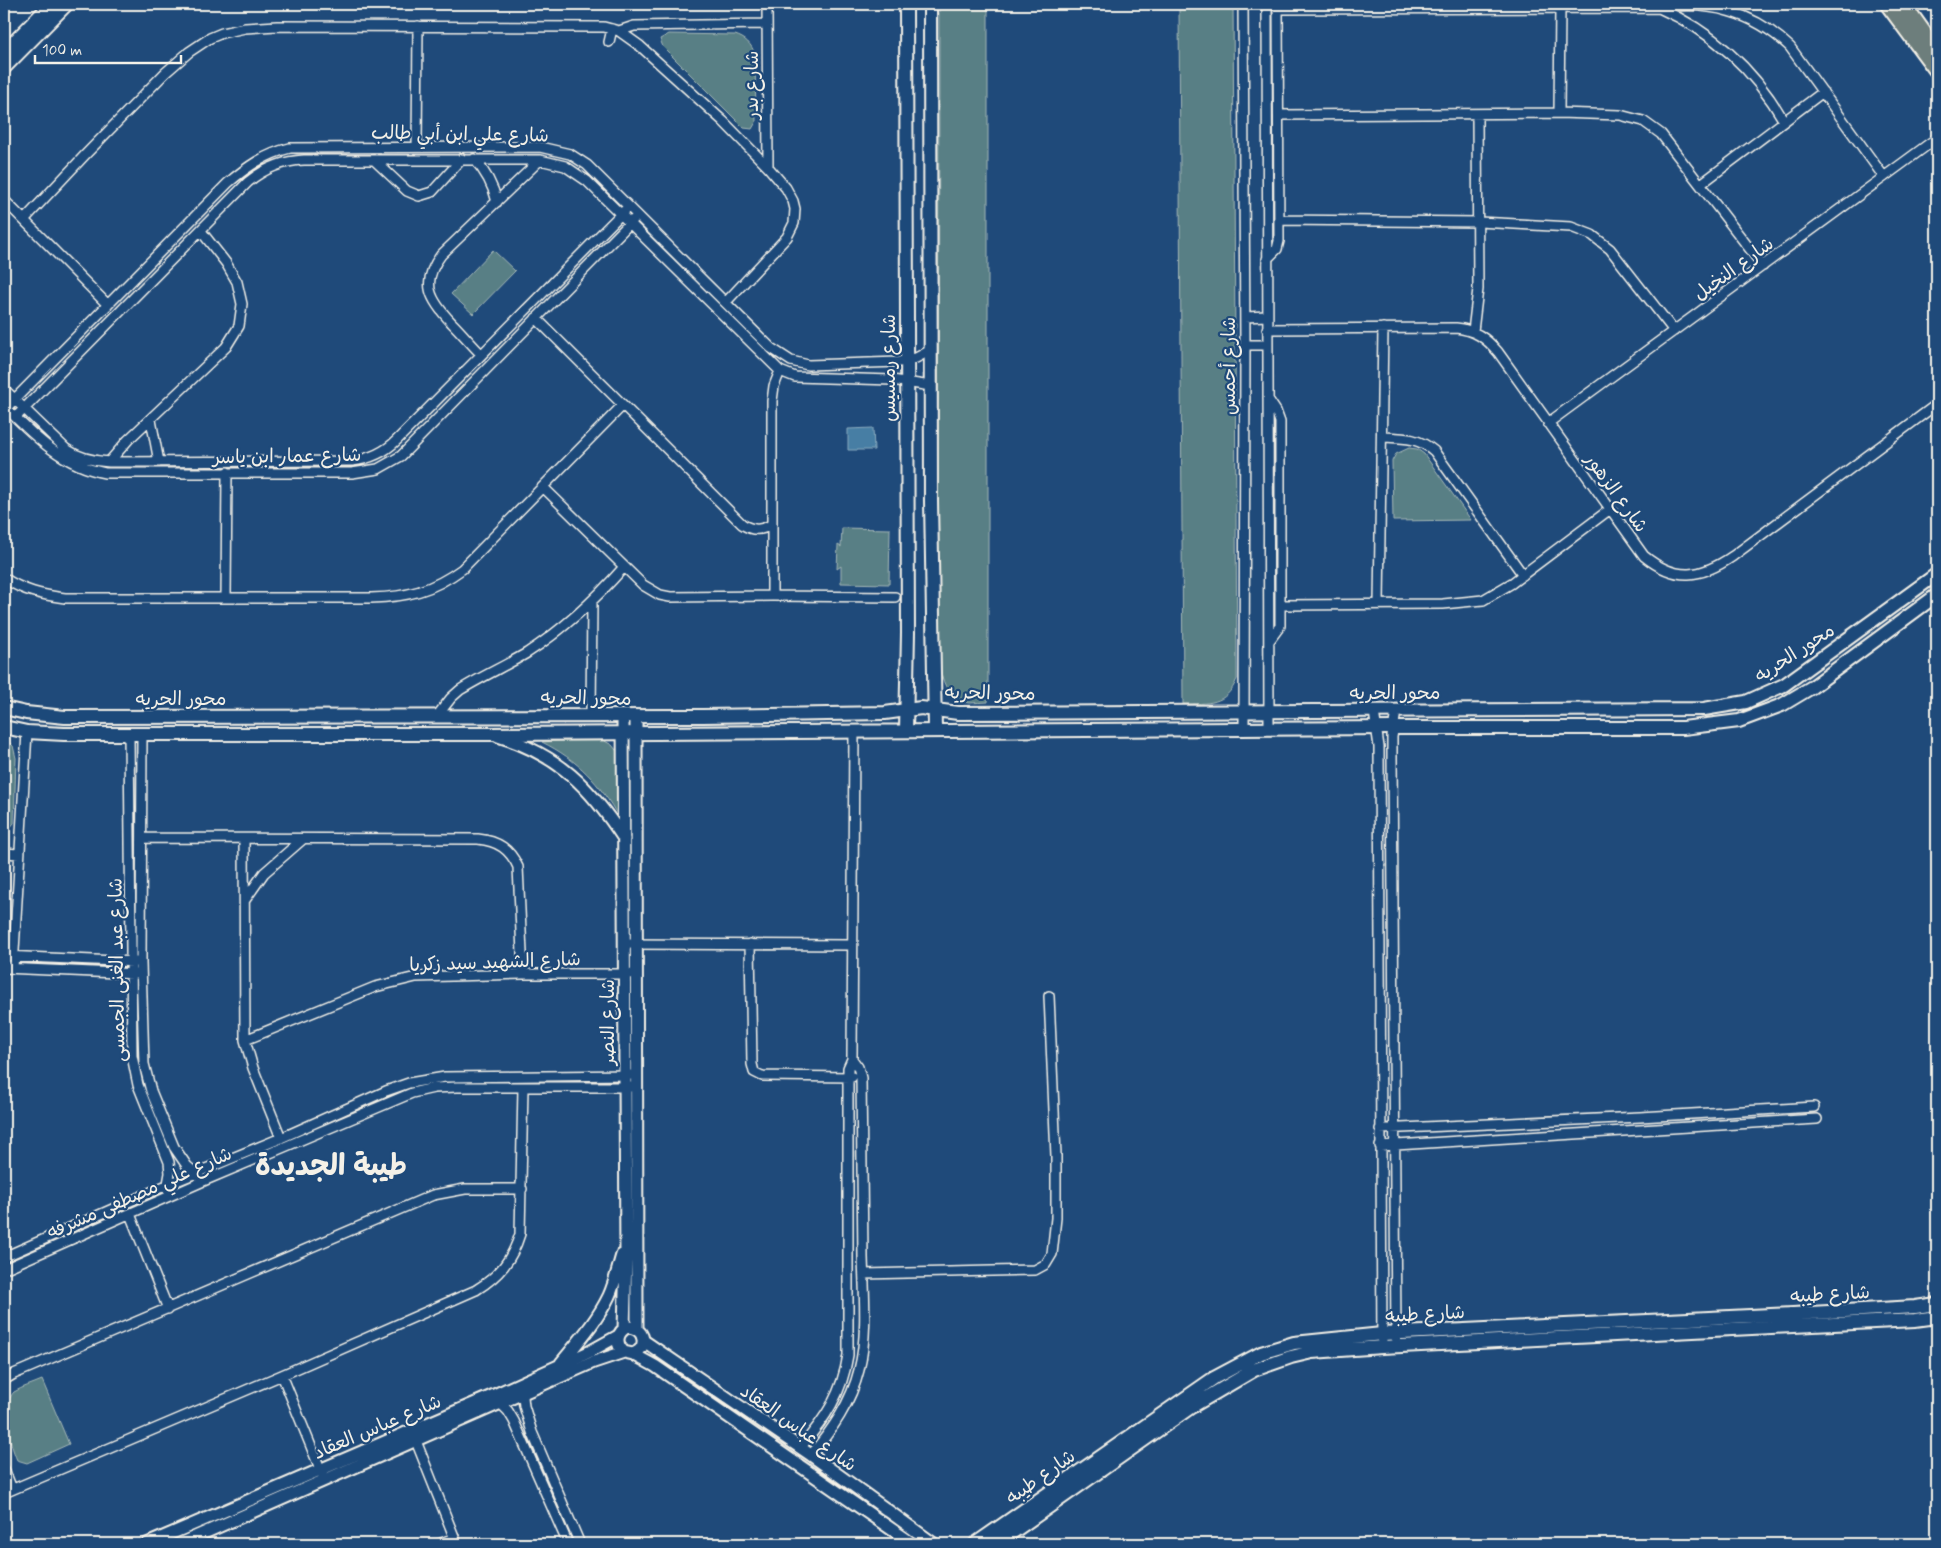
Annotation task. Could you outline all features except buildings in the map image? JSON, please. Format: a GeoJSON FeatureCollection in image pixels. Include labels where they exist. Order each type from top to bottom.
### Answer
{"type":"FeatureCollection","features":[{"type":"Feature","properties":{"kind":"main road"},"geometry":{"type":"LineString","coordinates":[[4,52],[51,4]]}},
{"type":"Feature","properties":{"kind":"main road"},"geometry":{"type":"LineString","coordinates":[[4,68],[67,4]]}},
{"type":"Feature","properties":{"kind":"main road","name":"شارع رمسيس"},"geometry":{"type":"LineString","coordinates":[[906,4],[908,381],[906,731]]}},
{"type":"Feature","properties":{"kind":"main road"},"geometry":{"type":"LineString","coordinates":[[930,4],[931,501],[934,730]]}},
{"type":"Feature","properties":{"kind":"main road"},"geometry":{"type":"LineString","coordinates":[[1888,4],[1937,70]]}},
{"type":"Feature","properties":{"kind":"main road"},"geometry":{"type":"LineString","coordinates":[[1903,4],[1937,52]]}},
{"type":"Feature","properties":{"kind":"main road","name":"محور الحريه"},"geometry":{"type":"LineString","coordinates":[[4,708],[39,715],[65,717],[827,714],[885,713],[921,708],[958,713],[1684,710],[1736,704],[1766,694],[1794,679],[1937,574]]}},
{"type":"Feature","properties":{"kind":"main road","name":"محور الحريه"},"geometry":{"type":"LineString","coordinates":[[4,727],[27,732],[64,734],[492,734],[934,730],[1683,728],[1739,721],[1771,710],[1802,694],[1937,595]]}},
{"type":"Feature","properties":{"kind":"main road"},"geometry":{"type":"LineString","coordinates":[[827,714],[827,732]]}},
{"type":"Feature","properties":{"kind":"main road","name":"شارع طيبه"},"geometry":{"type":"LineString","coordinates":[[975,1544],[1183,1398],[1245,1360],[1294,1342],[1396,1340],[1793,1320],[1937,1304]]}},
{"type":"Feature","properties":{"kind":"main road","name":"شارع طيبه"},"geometry":{"type":"LineString","coordinates":[[1793,1320],[1915,1320],[1937,1316]]}},
{"type":"Feature","properties":{"kind":"main road","name":"شارع طيبه"},"geometry":{"type":"LineString","coordinates":[[996,1544],[1191,1407],[1254,1370],[1312,1352],[1382,1340]]}},
{"type":"Feature","properties":{"kind":"street","name":"شارع بدر"},"geometry":{"type":"LineString","coordinates":[[767,4],[768,167]]}},
{"type":"Feature","properties":{"kind":"street","name":"شارع أحمس"},"geometry":{"type":"LineString","coordinates":[[1242,4],[1245,317],[1244,729]]}},
{"type":"Feature","properties":{"kind":"street","name":"شارع أحمس"},"geometry":{"type":"LineString","coordinates":[[1267,4],[1269,729]]}},
{"type":"Feature","properties":{"kind":"street"},"geometry":{"type":"LineString","coordinates":[[1267,260],[1279,244],[1279,6],[1659,8],[1684,5],[1723,8],[1748,17],[1786,42],[1799,57],[1884,177]]}},
{"type":"Feature","properties":{"kind":"street"},"geometry":{"type":"LineString","coordinates":[[1559,113],[1560,7]]}},
{"type":"Feature","properties":{"kind":"street"},"geometry":{"type":"LineString","coordinates":[[1659,8],[1693,24],[1739,60],[1764,89],[1784,122]]}},
{"type":"Feature","properties":{"kind":"street"},"geometry":{"type":"LineString","coordinates":[[24,220],[86,154],[189,52],[210,38],[234,30],[261,26],[418,26],[595,27],[616,30],[639,26],[767,24]]}},
{"type":"Feature","properties":{"kind":"street"},"geometry":{"type":"LineString","coordinates":[[417,147],[418,26]]}},
{"type":"Feature","properties":{"kind":"street"},"geometry":{"type":"LineString","coordinates":[[609,42],[616,30]]}},
{"type":"Feature","properties":{"kind":"street"},"geometry":{"type":"LineString","coordinates":[[616,30],[640,46],[719,117],[768,167],[791,195],[795,208],[794,224],[788,237],[726,302]]}},
{"type":"Feature","properties":{"kind":"street"},"geometry":{"type":"LineString","coordinates":[[1701,184],[1823,92]]}},
{"type":"Feature","properties":{"kind":"street"},"geometry":{"type":"LineString","coordinates":[[1279,115],[1559,113],[1620,115],[1643,121],[1662,134],[1764,266]]}},
{"type":"Feature","properties":{"kind":"street"},"geometry":{"type":"LineString","coordinates":[[1267,330],[1456,328],[1473,331],[1478,289],[1477,114]]}},
{"type":"Feature","properties":{"kind":"street","name":"شارع النخيل"},"geometry":{"type":"LineString","coordinates":[[1548,423],[1937,138]]}},
{"type":"Feature","properties":{"kind":"street","name":"شارع علي ابن أبي طالب"},"geometry":{"type":"LineString","coordinates":[[5,407],[240,173],[266,156],[284,150],[303,148],[540,147],[570,154],[587,165],[778,353],[791,361],[812,365],[882,364],[907,360],[931,350]]}},
{"type":"Feature","properties":{"kind":"street"},"geometry":{"type":"LineString","coordinates":[[374,160],[407,191],[419,196],[432,192],[462,159]]}},
{"type":"Feature","properties":{"kind":"street"},"geometry":{"type":"LineString","coordinates":[[474,159],[487,174],[497,202]]}},
{"type":"Feature","properties":{"kind":"street","name":"شارع علي ابن أبي طالب"},"geometry":{"type":"LineString","coordinates":[[16,418],[248,182],[270,167],[293,160],[474,159],[540,160],[557,163],[573,170],[587,181],[780,371],[795,377],[908,381],[931,386]]}},
{"type":"Feature","properties":{"kind":"street"},"geometry":{"type":"LineString","coordinates":[[481,354],[440,311],[429,289],[429,276],[441,255],[540,160]]}},
{"type":"Feature","properties":{"kind":"street"},"geometry":{"type":"LineString","coordinates":[[4,200],[108,305]]}},
{"type":"Feature","properties":{"kind":"street","name":"شارع عمار ابن ياسر"},"geometry":{"type":"LineString","coordinates":[[4,390],[72,454],[90,460],[159,462],[352,461],[366,459],[392,445],[629,206]]}},
{"type":"Feature","properties":{"kind":"street","name":"شارع عمار ابن ياسر"},"geometry":{"type":"LineString","coordinates":[[5,407],[39,439],[68,461],[105,473],[352,473],[370,471],[386,465],[401,456],[638,215]]}},
{"type":"Feature","properties":{"kind":"street"},"geometry":{"type":"LineString","coordinates":[[1280,220],[1479,222],[1560,225],[1577,229],[1592,235],[1610,249],[1674,331]]}},
{"type":"Feature","properties":{"kind":"street"},"geometry":{"type":"LineString","coordinates":[[108,462],[128,440],[226,347],[234,338],[239,326],[242,304],[237,282],[201,231]]}},
{"type":"Feature","properties":{"kind":"street"},"geometry":{"type":"LineString","coordinates":[[1245,317],[1267,316]]}},
{"type":"Feature","properties":{"kind":"street"},"geometry":{"type":"LineString","coordinates":[[536,318],[742,524],[756,529],[772,524]]}},
{"type":"Feature","properties":{"kind":"street"},"geometry":{"type":"LineString","coordinates":[[1379,604],[1383,328]]}},
{"type":"Feature","properties":{"kind":"street","name":"شارع الزهور"},"geometry":{"type":"LineString","coordinates":[[1473,331],[1482,336],[1494,348],[1640,551],[1655,565],[1668,571],[1682,574],[1696,574],[1709,570],[1733,556],[1937,404]]}},
{"type":"Feature","properties":{"kind":"street"},"geometry":{"type":"LineString","coordinates":[[1245,345],[1267,345]]}},
{"type":"Feature","properties":{"kind":"street"},"geometry":{"type":"LineString","coordinates":[[772,596],[772,401],[774,386],[780,371]]}},
{"type":"Feature","properties":{"kind":"street"},"geometry":{"type":"LineString","coordinates":[[1268,399],[1276,411],[1280,422],[1280,626],[1268,640]]}},
{"type":"Feature","properties":{"kind":"street"},"geometry":{"type":"LineString","coordinates":[[4,578],[26,590],[66,598],[385,598],[419,592],[449,578],[462,569],[623,405]]}},
{"type":"Feature","properties":{"kind":"street"},"geometry":{"type":"LineString","coordinates":[[151,420],[159,462]]}},
{"type":"Feature","properties":{"kind":"street"},"geometry":{"type":"LineString","coordinates":[[1382,437],[1411,438],[1434,451],[1523,575]]}},
{"type":"Feature","properties":{"kind":"street"},"geometry":{"type":"LineString","coordinates":[[226,598],[227,472]]}},
{"type":"Feature","properties":{"kind":"street"},"geometry":{"type":"LineString","coordinates":[[543,487],[651,591],[670,597],[895,597]]}},
{"type":"Feature","properties":{"kind":"street"},"geometry":{"type":"LineString","coordinates":[[1280,605],[1472,602],[1493,596],[1609,510]]}},
{"type":"Feature","properties":{"kind":"street"},"geometry":{"type":"LineString","coordinates":[[437,716],[460,690],[548,638],[592,602],[624,567]]}},
{"type":"Feature","properties":{"kind":"street"},"geometry":{"type":"LineString","coordinates":[[591,715],[592,602]]}},
{"type":"Feature","properties":{"kind":"street"},"geometry":{"type":"LineString","coordinates":[[1374,711],[1378,728],[1381,938],[1380,1146],[1382,1340]]}},
{"type":"Feature","properties":{"kind":"street"},"geometry":{"type":"LineString","coordinates":[[1396,711],[1393,728],[1392,803],[1396,1340]]}},
{"type":"Feature","properties":{"kind":"street","name":"شارع النصر"},"geometry":{"type":"LineString","coordinates":[[630,716],[624,840],[625,944],[631,974]]}},
{"type":"Feature","properties":{"kind":"street"},"geometry":{"type":"LineString","coordinates":[[800,1448],[825,1417],[835,1400],[844,1378],[848,1354],[848,1068],[852,1059],[854,731]]}},
{"type":"Feature","properties":{"kind":"street"},"geometry":{"type":"LineString","coordinates":[[27,732],[19,854],[8,968],[137,974]]}},
{"type":"Feature","properties":{"kind":"street","name":"شارع النصر"},"geometry":{"type":"LineString","coordinates":[[621,1332],[626,1243],[631,974],[637,944],[637,840],[630,733]]}},
{"type":"Feature","properties":{"kind":"street","name":"شارع عبد الغنى الجمسى"},"geometry":{"type":"LineString","coordinates":[[136,734],[142,838],[137,962]]}},
{"type":"Feature","properties":{"kind":"street","name":"شارع عبد الغنى الجمسى"},"geometry":{"type":"LineString","coordinates":[[136,734],[137,974],[133,1066],[138,1085],[169,1162],[169,1184],[165,1198]]}},
{"type":"Feature","properties":{"kind":"street"},"geometry":{"type":"LineString","coordinates":[[492,734],[532,749],[568,772],[597,801],[624,840],[637,840]]}},
{"type":"Feature","properties":{"kind":"street"},"geometry":{"type":"LineString","coordinates":[[142,838],[478,839],[498,843],[514,857],[518,867],[522,974]]}},
{"type":"Feature","properties":{"kind":"street"},"geometry":{"type":"LineString","coordinates":[[244,839],[246,1040],[253,1068],[281,1138]]}},
{"type":"Feature","properties":{"kind":"street"},"geometry":{"type":"LineString","coordinates":[[245,901],[264,874],[303,839]]}},
{"type":"Feature","properties":{"kind":"street"},"geometry":{"type":"LineString","coordinates":[[4,853],[19,854]]}},
{"type":"Feature","properties":{"kind":"street"},"geometry":{"type":"LineString","coordinates":[[625,944],[852,944]]}},
{"type":"Feature","properties":{"kind":"street"},"geometry":{"type":"LineString","coordinates":[[750,944],[752,1064],[754,1072],[762,1076],[861,1078]]}},
{"type":"Feature","properties":{"kind":"street"},"geometry":{"type":"LineString","coordinates":[[8,957],[137,962]]}},
{"type":"Feature","properties":{"kind":"street","name":"شارع عبد الغنى الجمسى"},"geometry":{"type":"LineString","coordinates":[[137,974],[143,1055],[148,1082],[177,1152],[195,1174],[206,1180]]}},
{"type":"Feature","properties":{"kind":"street","name":"شارع الشهيد سيد زكريا"},"geometry":{"type":"LineString","coordinates":[[246,1040],[375,987],[402,979],[430,976],[631,974]]}},
{"type":"Feature","properties":{"kind":"street"},"geometry":{"type":"LineString","coordinates":[[864,1274],[1035,1270],[1041,1268],[1050,1260],[1054,1248],[1056,1187],[1049,996]]}},
{"type":"Feature","properties":{"kind":"street"},"geometry":{"type":"LineString","coordinates":[[811,1455],[842,1413],[855,1385],[864,1340],[861,1078],[858,1068],[852,1059]]}},
{"type":"Feature","properties":{"kind":"street","name":"شارع علي مصطفى مشرفه"},"geometry":{"type":"LineString","coordinates":[[4,1257],[386,1091],[421,1080],[446,1077],[630,1075]]}},
{"type":"Feature","properties":{"kind":"street","name":"شارع علي مصطفى مشرفه"},"geometry":{"type":"LineString","coordinates":[[4,1269],[206,1180],[412,1093],[446,1087],[630,1087]]}},
{"type":"Feature","properties":{"kind":"street"},"geometry":{"type":"LineString","coordinates":[[4,1469],[8,1491],[282,1376],[476,1290],[488,1282],[504,1267],[516,1248],[520,1234],[523,1087]]}},
{"type":"Feature","properties":{"kind":"street","name":"شارع النصر"},"geometry":{"type":"LineString","coordinates":[[630,1087],[637,1329]]}},
{"type":"Feature","properties":{"kind":"street"},"geometry":{"type":"LineString","coordinates":[[1380,1129],[1814,1107]]}},
{"type":"Feature","properties":{"kind":"street"},"geometry":{"type":"LineString","coordinates":[[1380,1146],[1817,1119]]}},
{"type":"Feature","properties":{"kind":"street"},"geometry":{"type":"LineString","coordinates":[[4,1380],[14,1374],[433,1195],[465,1189],[522,1189]]}},
{"type":"Feature","properties":{"kind":"street"},"geometry":{"type":"LineString","coordinates":[[130,1214],[168,1309]]}},
{"type":"Feature","properties":{"kind":"street"},"geometry":{"type":"LineString","coordinates":[[558,1366],[603,1308],[614,1283],[626,1243]]}},
{"type":"Feature","properties":{"kind":"street"},"geometry":{"type":"LineString","coordinates":[[628,1327],[637,1329],[643,1336],[644,1341],[641,1349],[628,1353],[618,1345],[621,1332],[628,1327]]}},
{"type":"Feature","properties":{"kind":"street","name":"شارع عباس العقاد"},"geometry":{"type":"LineString","coordinates":[[522,1389],[558,1366],[599,1348],[621,1332]]}},
{"type":"Feature","properties":{"kind":"street","name":"شارع عباس العقاد"},"geometry":{"type":"LineString","coordinates":[[644,1341],[811,1455],[934,1544]]}},
{"type":"Feature","properties":{"kind":"street","name":"شارع عباس العقاد"},"geometry":{"type":"LineString","coordinates":[[147,1544],[320,1469],[604,1358],[628,1353],[655,1366],[913,1544]]}},
{"type":"Feature","properties":{"kind":"street"},"geometry":{"type":"LineString","coordinates":[[282,1376],[325,1480]]}},
{"type":"Feature","properties":{"kind":"street"},"geometry":{"type":"LineString","coordinates":[[522,1389],[532,1432],[580,1544]]}},
{"type":"Feature","properties":{"kind":"street"},"geometry":{"type":"LineString","coordinates":[[497,1399],[514,1421],[568,1544]]}},
{"type":"Feature","properties":{"kind":"street","name":"شارع عباس العقاد"},"geometry":{"type":"LineString","coordinates":[[179,1544],[416,1441],[497,1399]]}},
{"type":"Feature","properties":{"kind":"street"},"geometry":{"type":"LineString","coordinates":[[416,1441],[456,1541],[439,1544]]}},
{"type":"Feature","properties":{"kind":"green space"},"geometry":{"type":"Polygon","coordinates":[[[939,4],[988,4],[988,702],[969,703],[957,699],[949,692],[940,669],[939,656],[939,4]]]}},
{"type":"Feature","properties":{"kind":"green space"},"geometry":{"type":"Polygon","coordinates":[[[1179,4],[1233,4],[1237,679],[1233,688],[1222,699],[1208,703],[1183,704],[1179,4]]]}},
{"type":"Feature","properties":{"kind":"green space"},"geometry":{"type":"Polygon","coordinates":[[[669,34],[735,35],[750,45],[755,55],[756,122],[752,129],[744,128],[663,47],[660,39],[669,34]]]}},
{"type":"Feature","properties":{"kind":"green space"},"geometry":{"type":"Polygon","coordinates":[[[493,250],[515,271],[473,314],[451,294],[493,250]]]}},
{"type":"Feature","properties":{"kind":"green space"},"geometry":{"type":"Polygon","coordinates":[[[1409,448],[1417,449],[1424,454],[1471,520],[1393,521],[1392,461],[1396,454],[1409,448]]]}},
{"type":"Feature","properties":{"kind":"green space"},"geometry":{"type":"Polygon","coordinates":[[[842,528],[890,529],[889,584],[841,583],[841,566],[837,569],[838,545],[841,547],[842,528]]]}},
{"type":"Feature","properties":{"kind":"green space"},"geometry":{"type":"Polygon","coordinates":[[[4,737],[13,746],[16,758],[14,823],[4,835],[4,737]]]}},
{"type":"Feature","properties":{"kind":"green space"},"geometry":{"type":"Polygon","coordinates":[[[601,739],[612,745],[620,755],[619,818],[596,783],[587,774],[567,757],[542,742],[601,739]]]}},
{"type":"Feature","properties":{"kind":"green space"},"geometry":{"type":"Polygon","coordinates":[[[42,1380],[69,1444],[27,1463],[17,1460],[14,1452],[7,1424],[7,1406],[14,1392],[42,1380]]]}},
{"type":"Feature","properties":{"kind":"water"},"geometry":{"type":"Polygon","coordinates":[[[873,428],[874,450],[848,450],[848,429],[873,428]]]}},
{"type":"Feature","properties":{"kind":"district","name":"طيبة الجديدة"},"geometry":{"type":"Point","coordinates":[331,1165]}}]}
